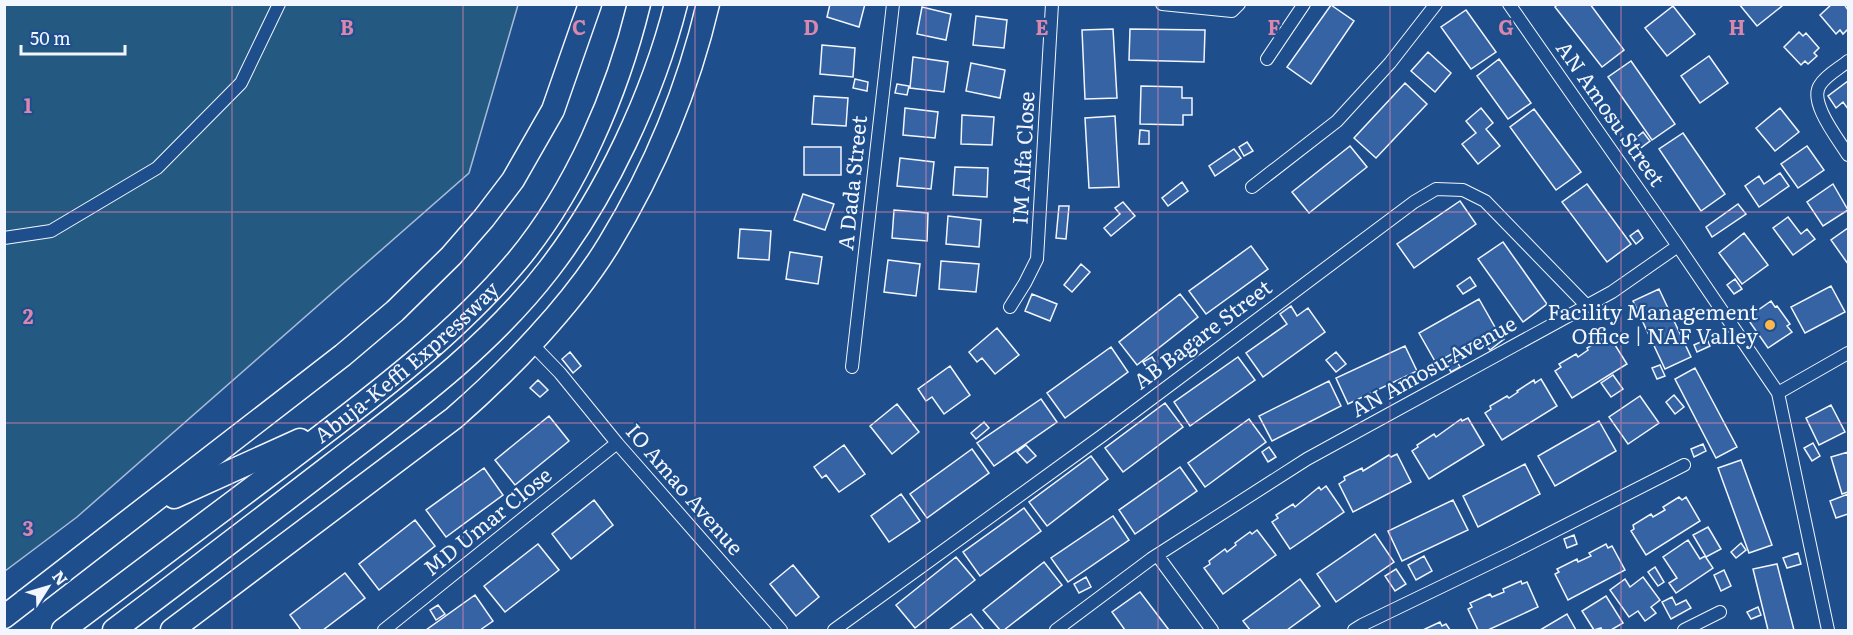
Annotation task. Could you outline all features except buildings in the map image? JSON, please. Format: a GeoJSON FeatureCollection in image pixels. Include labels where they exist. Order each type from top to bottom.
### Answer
{"type":"FeatureCollection","features":[{"type":"Feature","properties":{"kind":"highway"},"geometry":{"type":"LineString","coordinates":[[4,617],[344,355],[395,311],[451,256],[513,180],[553,110],[590,4]]}},
{"type":"Feature","properties":{"kind":"highway","name":"Abuja-Keffi Expressway"},"geometry":{"type":"LineString","coordinates":[[63,630],[354,411],[466,314],[517,261],[560,200],[576,171],[603,114],[633,30],[639,4]]}},
{"type":"Feature","properties":{"kind":"highway","name":"Abuja-Keffi Expressway"},"geometry":{"type":"LineString","coordinates":[[114,630],[433,387],[503,322],[549,270],[586,217],[614,165],[645,96],[669,34],[676,4]]}},
{"type":"Feature","properties":{"kind":"highway"},"geometry":{"type":"LineString","coordinates":[[172,630],[454,418],[531,343],[580,285],[609,245],[631,204],[668,131],[684,93],[708,4]]}},
{"type":"Feature","properties":{"kind":"highway"},"geometry":{"type":"LineString","coordinates":[[144,509],[285,447],[354,411]]}},
{"type":"Feature","properties":{"kind":"street"},"geometry":{"type":"LineString","coordinates":[[4,238],[51,231],[157,168],[241,83],[279,4]]}},
{"type":"Feature","properties":{"kind":"street","name":"A Dada Street"},"geometry":{"type":"LineString","coordinates":[[852,367],[893,4]]}},
{"type":"Feature","properties":{"kind":"street","name":"IM Alfa Close"},"geometry":{"type":"LineString","coordinates":[[1010,307],[1037,259],[1052,4]]}},
{"type":"Feature","properties":{"kind":"street"},"geometry":{"type":"LineString","coordinates":[[1162,4],[1232,11],[1239,4]]}},
{"type":"Feature","properties":{"kind":"street"},"geometry":{"type":"LineString","coordinates":[[1267,59],[1304,4]]}},
{"type":"Feature","properties":{"kind":"street"},"geometry":{"type":"LineString","coordinates":[[1252,187],[1337,121],[1390,63],[1436,4]]}},
{"type":"Feature","properties":{"kind":"street","name":"AN Amosu Street"},"geometry":{"type":"LineString","coordinates":[[1509,4],[1678,246]]}},
{"type":"Feature","properties":{"kind":"street"},"geometry":{"type":"LineString","coordinates":[[1848,61],[1819,85],[1816,98],[1823,116],[1848,155]]}},
{"type":"Feature","properties":{"kind":"street","name":"AB Bagare Street"},"geometry":{"type":"LineString","coordinates":[[834,630],[1103,435],[1414,202],[1436,189],[1463,190],[1485,201],[1587,306]]}},
{"type":"Feature","properties":{"kind":"street"},"geometry":{"type":"LineString","coordinates":[[1678,246],[1778,393],[1828,630]]}},
{"type":"Feature","properties":{"kind":"street","name":"AN Amosu Avenue"},"geometry":{"type":"LineString","coordinates":[[1056,630],[1157,555],[1307,459],[1612,292],[1678,246]]}},
{"type":"Feature","properties":{"kind":"street","name":"IO Amao Avenue"},"geometry":{"type":"LineString","coordinates":[[531,343],[560,373],[617,443],[782,630]]}},
{"type":"Feature","properties":{"kind":"street"},"geometry":{"type":"LineString","coordinates":[[1778,393],[1848,353]]}},
{"type":"Feature","properties":{"kind":"street","name":"MD Umar Close"},"geometry":{"type":"LineString","coordinates":[[384,630],[617,443]]}},
{"type":"Feature","properties":{"kind":"street"},"geometry":{"type":"LineString","coordinates":[[1354,630],[1684,465]]}},
{"type":"Feature","properties":{"kind":"street"},"geometry":{"type":"LineString","coordinates":[[1157,555],[1212,630]]}},
{"type":"Feature","properties":{"kind":"street"},"geometry":{"type":"LineString","coordinates":[[1684,630],[1720,612]]}},
{"type":"Feature","properties":{"kind":"shaded area"},"geometry":{"type":"Polygon","coordinates":[[[5,5],[518,5],[469,173],[77,517],[5,571],[5,5]]]}},
{"type":"Feature","properties":{"kind":"place","name":"Facility Management Office | NAF Valley"},"geometry":{"type":"Point","coordinates":[1770,325]}}]}
